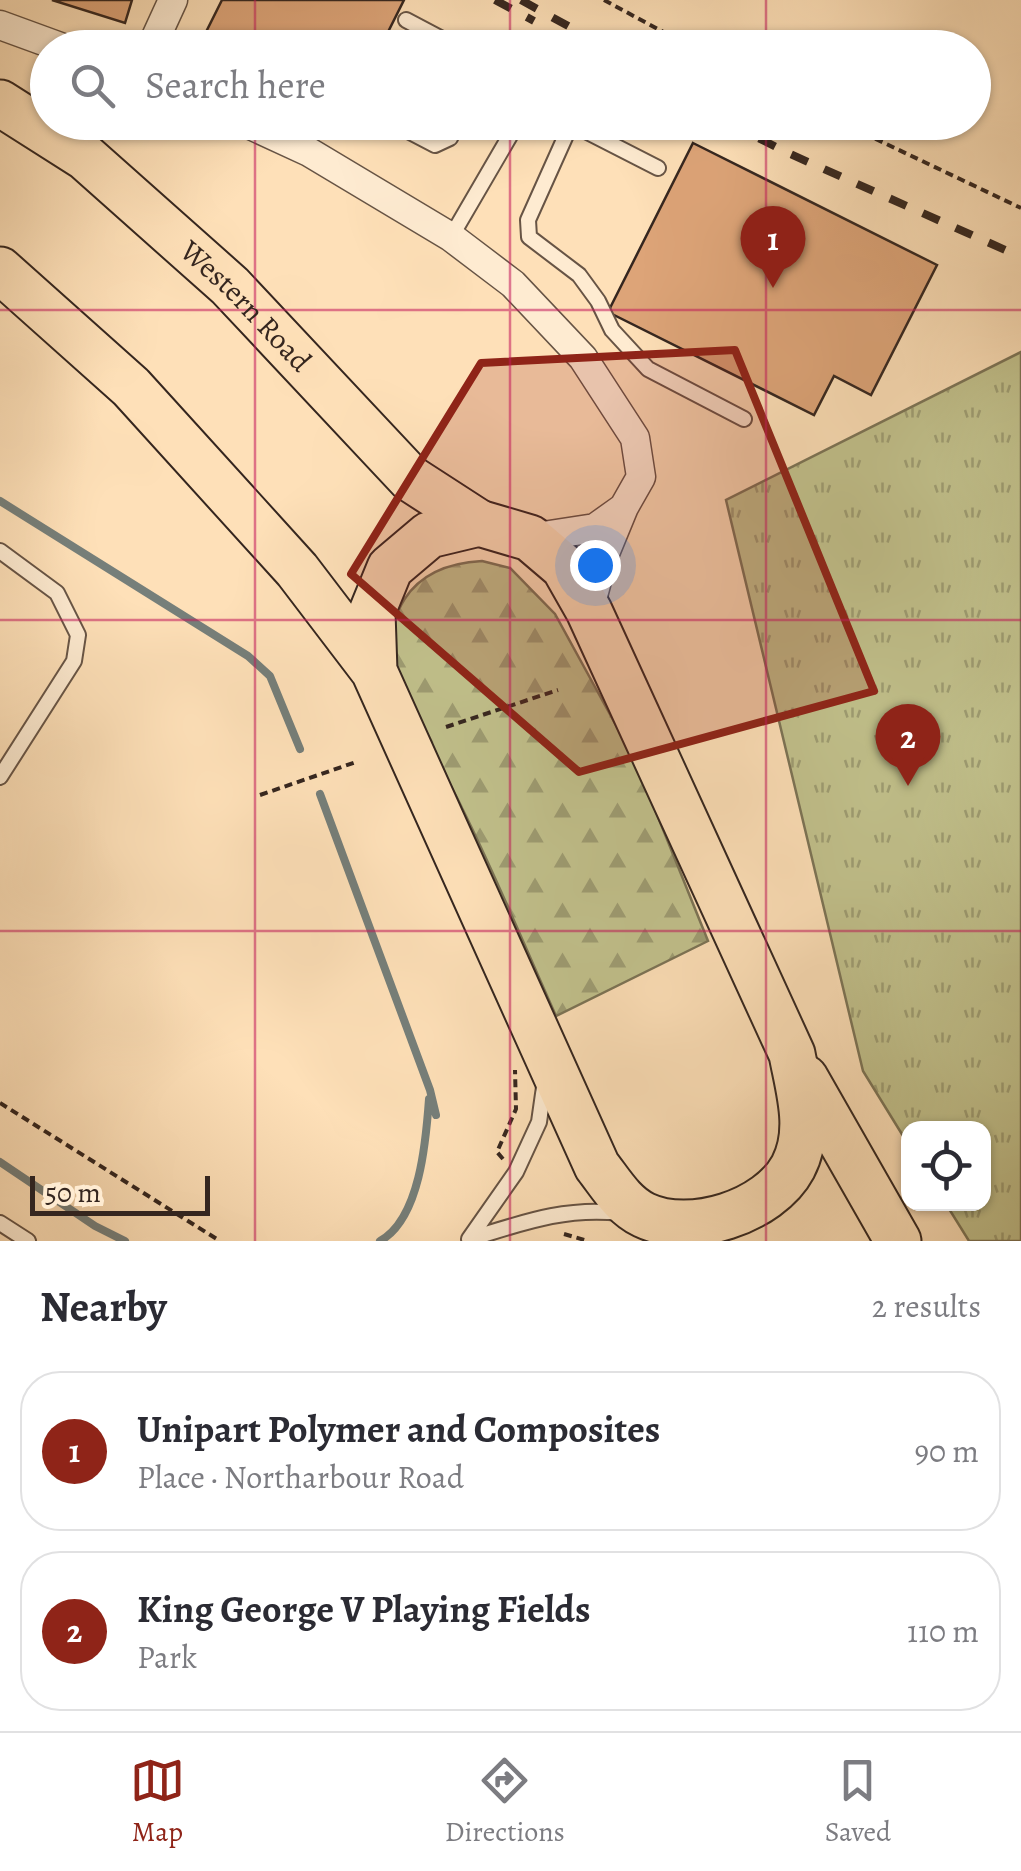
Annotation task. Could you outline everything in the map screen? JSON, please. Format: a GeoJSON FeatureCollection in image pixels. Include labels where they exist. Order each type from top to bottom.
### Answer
{"type":"FeatureCollection","features":[{"type":"Feature","properties":{"kind":"main road","name":"Western Road"},"geometry":{"type":"LineString","coordinates":[[0,104],[30,123]]}},
{"type":"Feature","properties":{"kind":"main road","name":"Western Road"},"geometry":{"type":"LineString","coordinates":[[57,140],[84,157],[230,286],[411,479],[479,523]]}},
{"type":"Feature","properties":{"kind":"main road"},"geometry":{"type":"LineString","coordinates":[[0,270],[130,387],[297,570],[374,671],[532,1056],[597,1166],[621,1198],[645,1216],[721,1232],[776,1187],[793,1166],[805,1124],[792,1054]]}},
{"type":"Feature","properties":{"kind":"main road"},"geometry":{"type":"LineString","coordinates":[[374,671],[372,612],[390,568],[429,535],[479,523],[530,538],[564,567],[589,610],[792,1054],[898,1241]]}},
{"type":"Feature","properties":{"kind":"street"},"geometry":{"type":"LineString","coordinates":[[159,30],[173,0]]}},
{"type":"Feature","properties":{"kind":"street"},"geometry":{"type":"LineString","coordinates":[[0,25],[30,36]]}},
{"type":"Feature","properties":{"kind":"street"},"geometry":{"type":"LineString","coordinates":[[283,140],[451,237],[513,284],[583,358],[635,438],[641,477],[603,558],[589,610]]}},
{"type":"Feature","properties":{"kind":"street"},"geometry":{"type":"LineString","coordinates":[[530,538],[595,528],[624,507]]}},
{"type":"Feature","properties":{"kind":"lane"},"geometry":{"type":"LineString","coordinates":[[406,20],[425,30]]}},
{"type":"Feature","properties":{"kind":"lane"},"geometry":{"type":"LineString","coordinates":[[451,237],[508,140]]}},
{"type":"Feature","properties":{"kind":"lane"},"geometry":{"type":"LineString","coordinates":[[563,140],[528,220],[530,237],[580,275],[612,330],[648,369],[744,419]]}},
{"type":"Feature","properties":{"kind":"lane"},"geometry":{"type":"LineString","coordinates":[[603,140],[658,168]]}},
{"type":"Feature","properties":{"kind":"lane"},"geometry":{"type":"LineString","coordinates":[[0,551],[57,593],[78,635],[74,661],[0,778]]}},
{"type":"Feature","properties":{"kind":"lane"},"geometry":{"type":"LineString","coordinates":[[468,1240],[516,1172],[539,1122],[532,1056]]}},
{"type":"Feature","properties":{"kind":"lane"},"geometry":{"type":"LineString","coordinates":[[468,1240],[546,1216],[587,1210],[645,1216]]}},
{"type":"Feature","properties":{"kind":"lane"},"geometry":{"type":"LineString","coordinates":[[0,1223],[28,1241]]}},
{"type":"Feature","properties":{"kind":"path"},"geometry":{"type":"LineString","coordinates":[[604,0],[660,30]]}},
{"type":"Feature","properties":{"kind":"path"},"geometry":{"type":"LineString","coordinates":[[878,140],[1021,208]]}},
{"type":"Feature","properties":{"kind":"path"},"geometry":{"type":"LineString","coordinates":[[446,727],[558,690]]}},
{"type":"Feature","properties":{"kind":"path"},"geometry":{"type":"LineString","coordinates":[[260,794],[356,762]]}},
{"type":"Feature","properties":{"kind":"path"},"geometry":{"type":"LineString","coordinates":[[516,1172],[497,1152],[532,1056]]}},
{"type":"Feature","properties":{"kind":"path"},"geometry":{"type":"LineString","coordinates":[[0,1104],[220,1241]]}},
{"type":"Feature","properties":{"kind":"path"},"geometry":{"type":"LineString","coordinates":[[546,1216],[556,1232],[588,1241]]}},
{"type":"Feature","properties":{"kind":"highlighted area"},"geometry":{"type":"Polygon","coordinates":[[[735,350],[874,691],[579,772],[351,574],[481,363],[735,350]]]}},
{"type":"Feature","properties":{"kind":"green space"},"geometry":{"type":"Polygon","coordinates":[[[1021,352],[1021,1241],[969,1241],[950,1211],[991,1211],[991,1121],[901,1121],[901,1133],[863,1071],[726,500],[1021,352]]]}},
{"type":"Feature","properties":{"kind":"green space"},"geometry":{"type":"Polygon","coordinates":[[[482,561],[510,568],[555,614],[635,760],[708,941],[556,1016],[475,834],[400,696],[392,662],[396,617],[418,584],[435,572],[482,561]]]}},
{"type":"Feature","properties":{"kind":"building"},"geometry":{"type":"Polygon","coordinates":[[[52,0],[132,0],[125,23],[52,0]]]}},
{"type":"Feature","properties":{"kind":"building"},"geometry":{"type":"Polygon","coordinates":[[[222,0],[404,0],[389,30],[207,30],[222,0]]]}},
{"type":"Feature","properties":{"kind":"building"},"geometry":{"type":"Polygon","coordinates":[[[693,143],[937,265],[871,395],[834,376],[814,415],[608,312],[693,143]]]}},
{"type":"Feature","properties":{"kind":"waterway"},"geometry":{"type":"LineString","coordinates":[[0,501],[248,656],[270,676],[300,749]]}},
{"type":"Feature","properties":{"kind":"waterway"},"geometry":{"type":"LineString","coordinates":[[320,794],[436,1115]]}},
{"type":"Feature","properties":{"kind":"waterway"},"geometry":{"type":"LineString","coordinates":[[380,1241],[404,1215],[412,1197],[423,1157],[429,1099]]}},
{"type":"Feature","properties":{"kind":"waterway"},"geometry":{"type":"LineString","coordinates":[[0,1162],[95,1226],[125,1241]]}},
{"type":"Feature","properties":{"kind":"railway"},"geometry":{"type":"LineString","coordinates":[[495,0],[534,21]]}},
{"type":"Feature","properties":{"kind":"railway"},"geometry":{"type":"LineString","coordinates":[[521,0],[575,30]]}},
{"type":"Feature","properties":{"kind":"railway"},"geometry":{"type":"LineString","coordinates":[[762,140],[1021,257]]}},
{"type":"Feature","properties":{"kind":"place","name":"Unipart Polymer and Composites"},"geometry":{"type":"Point","coordinates":[773,288]}},
{"type":"Feature","properties":{"kind":"place","name":"King George V Playing Fields"},"geometry":{"type":"Point","coordinates":[908,786]}}]}
